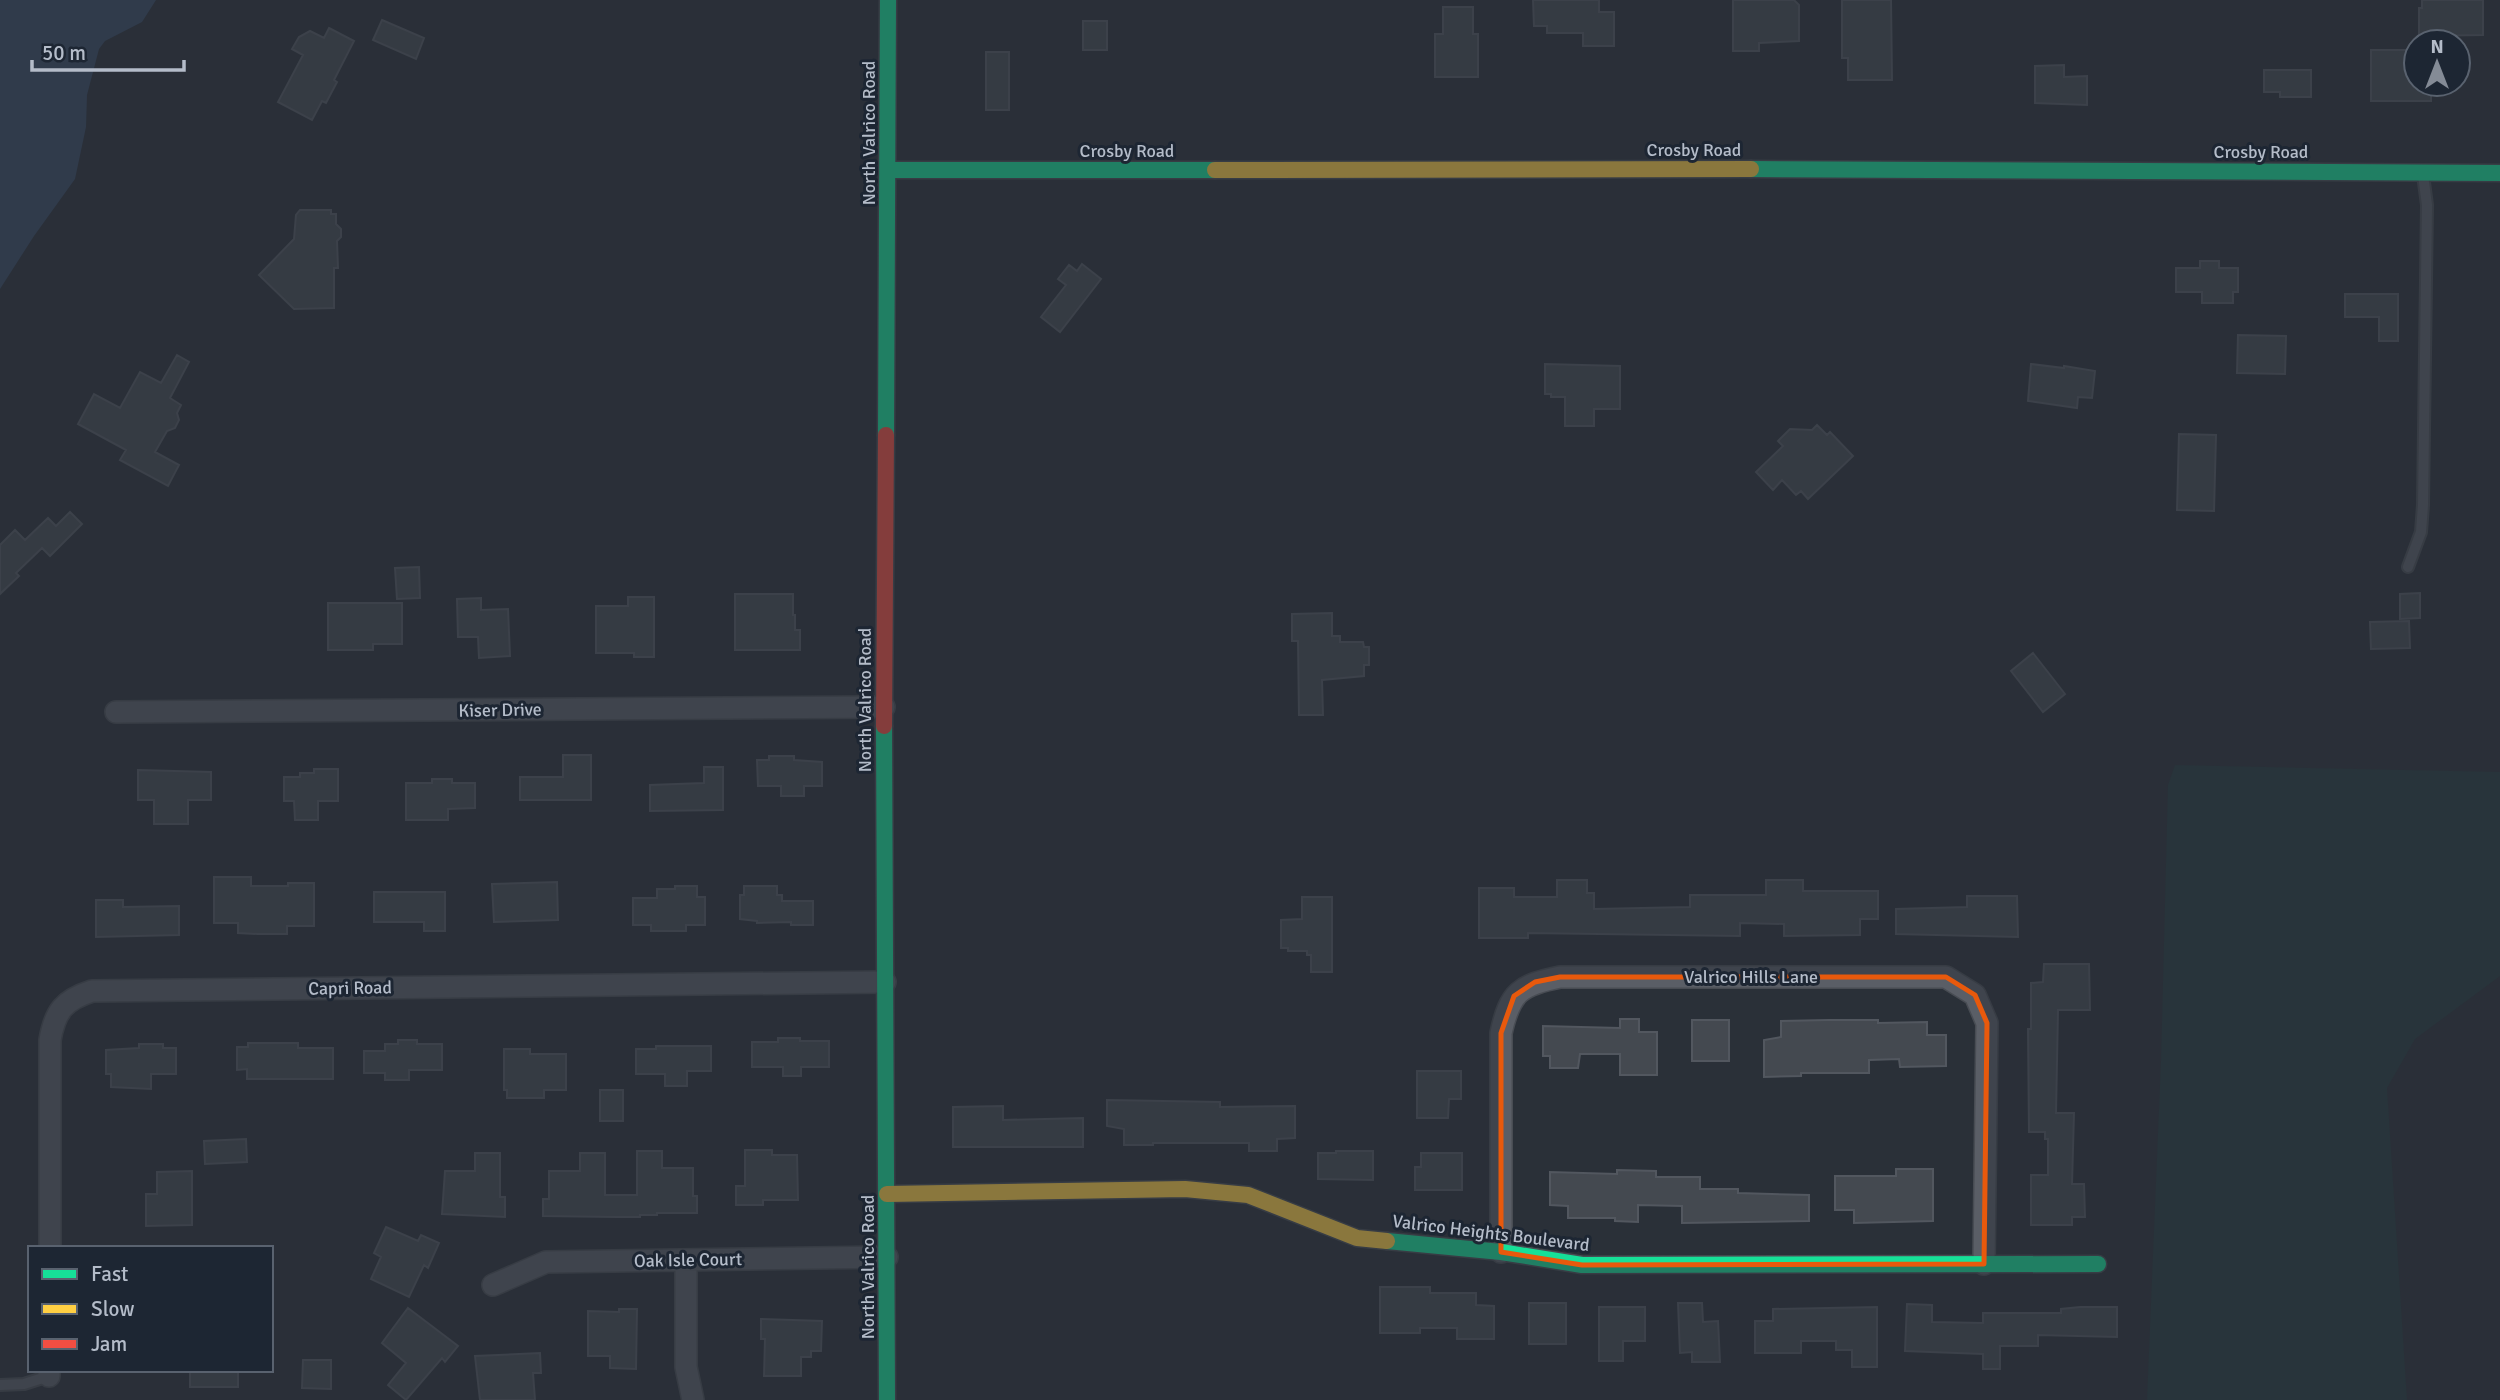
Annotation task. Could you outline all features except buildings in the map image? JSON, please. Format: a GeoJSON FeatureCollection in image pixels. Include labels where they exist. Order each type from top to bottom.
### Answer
{"type":"FeatureCollection","features":[{"type":"Feature","properties":{"kind":"street","name":"North Valrico Road"},"geometry":{"type":"LineString","coordinates":[[887,1400],[884,707],[888,0]]}},
{"type":"Feature","properties":{"kind":"street","name":"Crosby Road"},"geometry":{"type":"LineString","coordinates":[[888,170],[1746,169],[2500,173]]}},
{"type":"Feature","properties":{"kind":"street","name":"Kiser Drive"},"geometry":{"type":"LineString","coordinates":[[116,712],[884,707]]}},
{"type":"Feature","properties":{"kind":"street","name":"Valrico Hills Lane"},"geometry":{"type":"LineString","coordinates":[[1501,1252],[1501,1033],[1514,996],[1535,982],[1560,977],[1946,977],[1975,995],[1987,1023],[1984,1264]]}},
{"type":"Feature","properties":{"kind":"street","name":"Capri Road"},"geometry":{"type":"LineString","coordinates":[[50,1246],[50,1040],[53,1024],[61,1009],[73,997],[92,991],[885,982]]}},
{"type":"Feature","properties":{"kind":"street","name":"Valrico Heights Boulevard"},"geometry":{"type":"LineString","coordinates":[[887,1194],[1185,1189],[1248,1195],[1357,1238],[1501,1252],[1582,1265],[2098,1264]]}},
{"type":"Feature","properties":{"kind":"street","name":"Oak Isle Court"},"geometry":{"type":"LineString","coordinates":[[493,1285],[546,1262],[887,1257]]}},
{"type":"Feature","properties":{"kind":"street"},"geometry":{"type":"LineString","coordinates":[[686,1259],[686,1367],[693,1400]]}},
{"type":"Feature","properties":{"kind":"lane"},"geometry":{"type":"LineString","coordinates":[[2408,567],[2421,532],[2423,505],[2427,205],[2423,172]]}},
{"type":"Feature","properties":{"kind":"lane"},"geometry":{"type":"LineString","coordinates":[[0,1385],[24,1384],[49,1373]]}},
{"type":"Feature","properties":{"kind":"highlighted area"},"geometry":{"type":"Polygon","coordinates":[[[1560,977],[1946,977],[1975,995],[1987,1023],[1984,1264],[1582,1265],[1501,1252],[1501,1033],[1514,996],[1535,982],[1560,977]]]}},
{"type":"Feature","properties":{"kind":"green space"},"geometry":{"type":"Polygon","coordinates":[[[2175,765],[2500,772],[2500,976],[2415,1039],[2387,1088],[2407,1400],[2147,1400],[2161,1061],[2168,785],[2175,765]]]}},
{"type":"Feature","properties":{"kind":"water"},"geometry":{"type":"Polygon","coordinates":[[[0,0],[156,0],[142,22],[105,41],[99,49],[87,95],[86,127],[75,179],[0,289],[0,0]]]}},
{"type":"Feature","properties":{"kind":"traffic: fast"},"geometry":{"type":"LineString","coordinates":[[886,435],[888,0]]}},
{"type":"Feature","properties":{"kind":"traffic: fast"},"geometry":{"type":"LineString","coordinates":[[1751,169],[2500,173]]}},
{"type":"Feature","properties":{"kind":"traffic: fast"},"geometry":{"type":"LineString","coordinates":[[888,170],[1215,170]]}},
{"type":"Feature","properties":{"kind":"traffic: fast"},"geometry":{"type":"LineString","coordinates":[[884,726],[887,1400]]}},
{"type":"Feature","properties":{"kind":"traffic: fast"},"geometry":{"type":"LineString","coordinates":[[1387,1241],[1501,1252],[1582,1265],[2098,1264]]}},
{"type":"Feature","properties":{"kind":"traffic: slow"},"geometry":{"type":"LineString","coordinates":[[1215,170],[1751,169]]}},
{"type":"Feature","properties":{"kind":"traffic: slow"},"geometry":{"type":"LineString","coordinates":[[887,1194],[1185,1189],[1248,1195],[1357,1238],[1387,1241]]}},
{"type":"Feature","properties":{"kind":"traffic: jam"},"geometry":{"type":"LineString","coordinates":[[884,726],[886,435]]}}]}
